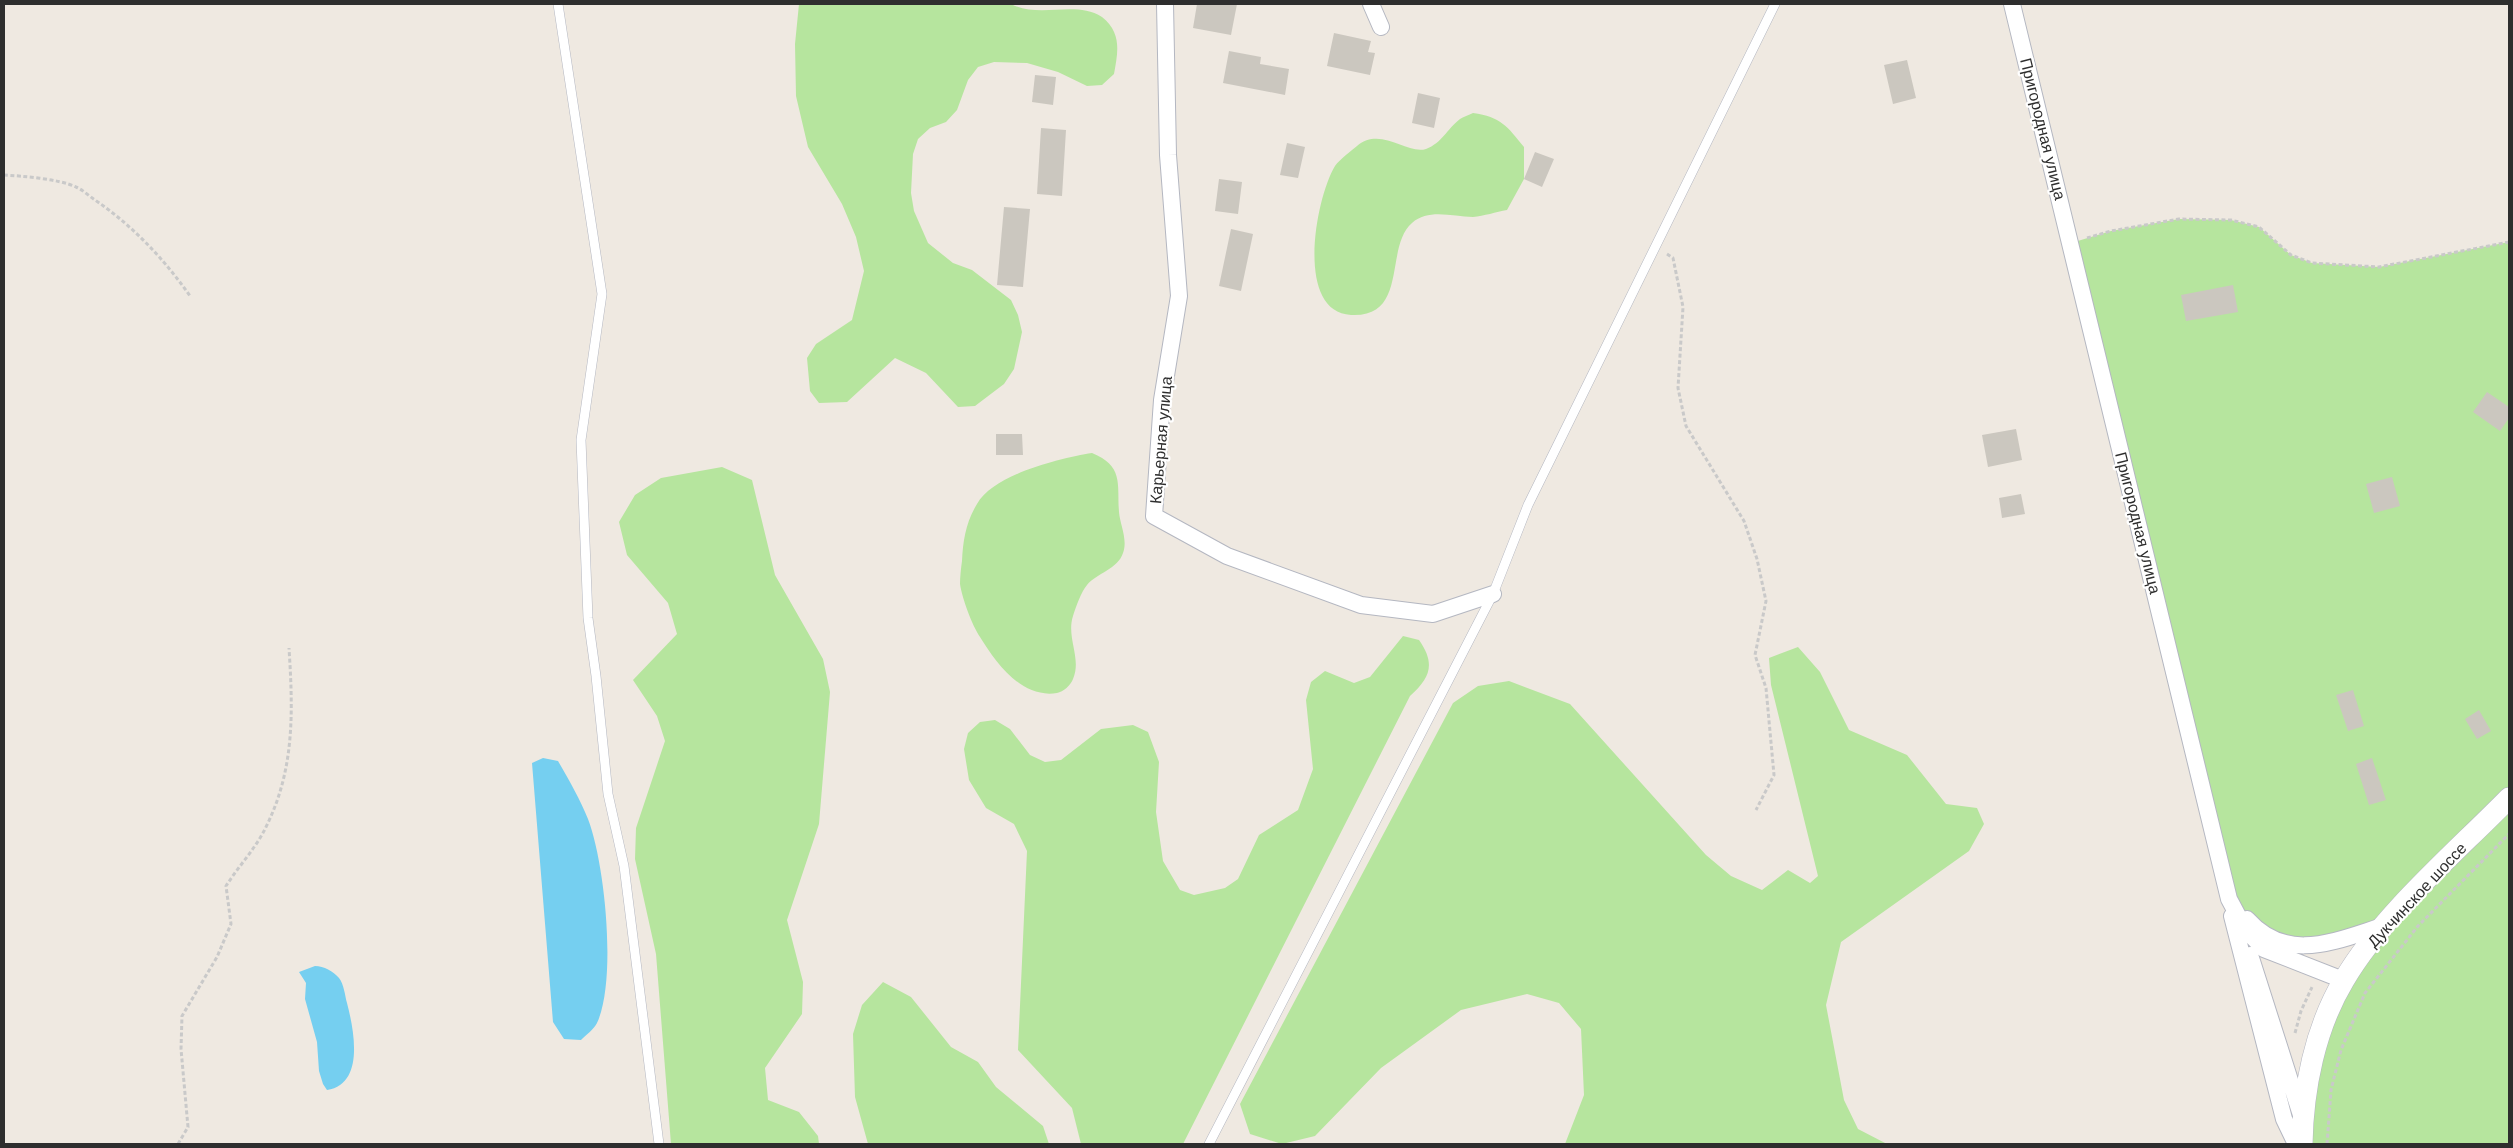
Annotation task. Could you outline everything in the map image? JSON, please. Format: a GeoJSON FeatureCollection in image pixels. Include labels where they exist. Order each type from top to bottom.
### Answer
{"type":"FeatureCollection","features":[{"type":"Feature","properties":{"kind":"street","name":"Карьерная улица"},"geometry":{"type":"LineString","coordinates":[[1165,4],[1168,155],[1179,296],[1162,400],[1154,516],[1227,556],[1360,605],[1433,614],[1493,594]]}},
{"type":"Feature","properties":{"kind":"street"},"geometry":{"type":"LineString","coordinates":[[1370,4],[1381,27]]}},
{"type":"Feature","properties":{"kind":"street","name":"Пригородная улица"},"geometry":{"type":"LineString","coordinates":[[2012,4],[2229,899],[2245,929],[2264,949],[2344,980]]}},
{"type":"Feature","properties":{"kind":"street","name":"Дукчинское шоссе"},"geometry":{"type":"LineString","coordinates":[[2302,1144],[2303,1118],[2315,1054],[2327,1015],[2344,980],[2383,926],[2509,798]]}},
{"type":"Feature","properties":{"kind":"street"},"geometry":{"type":"LineString","coordinates":[[2229,899],[2262,933],[2285,944],[2320,944],[2383,926]]}},
{"type":"Feature","properties":{"kind":"street"},"geometry":{"type":"LineString","coordinates":[[2229,899],[2261,984],[2303,1118]]}},
{"type":"Feature","properties":{"kind":"street"},"geometry":{"type":"LineString","coordinates":[[2229,899],[2262,1038],[2284,1119],[2296,1144]]}},
{"type":"Feature","properties":{"kind":"lane"},"geometry":{"type":"LineString","coordinates":[[558,4],[602,294],[580,440],[588,618],[608,794],[624,866],[660,1144]]}},
{"type":"Feature","properties":{"kind":"lane"},"geometry":{"type":"LineString","coordinates":[[1209,1144],[1493,594],[1528,504],[1775,4]]}},
{"type":"Feature","properties":{"kind":"path"},"geometry":{"type":"LineString","coordinates":[[4,175],[22,176],[76,186],[114,213],[147,244],[173,273],[190,296]]}},
{"type":"Feature","properties":{"kind":"path"},"geometry":{"type":"LineString","coordinates":[[2071,243],[2111,231],[2178,219],[2231,220],[2259,227],[2291,255],[2312,262],[2379,267],[2509,242]]}},
{"type":"Feature","properties":{"kind":"path"},"geometry":{"type":"LineString","coordinates":[[1655,247],[1673,258],[1683,307],[1678,388],[1686,426],[1744,521],[1757,559],[1766,601],[1755,654],[1766,688],[1774,775],[1756,810]]}},
{"type":"Feature","properties":{"kind":"path"},"geometry":{"type":"LineString","coordinates":[[178,1144],[188,1127],[181,1049],[182,1016],[217,956],[231,924],[226,886],[265,830],[287,774],[293,702],[290,648]]}},
{"type":"Feature","properties":{"kind":"path"},"geometry":{"type":"LineString","coordinates":[[2327,1144],[2331,1090],[2341,1050],[2365,993],[2418,926],[2509,834]]}},
{"type":"Feature","properties":{"kind":"green space"},"geometry":{"type":"Polygon","coordinates":[[[799,4],[1011,4],[1034,10],[1080,10],[1092,12],[1102,17],[1116,36],[1117,58],[1114,74],[1102,85],[1087,86],[1058,72],[1027,63],[994,62],[978,67],[968,80],[957,110],[946,122],[930,128],[918,139],[913,154],[911,193],[914,211],[928,243],[953,263],[972,270],[1011,300],[1018,315],[1022,332],[1014,369],[1004,384],[975,406],[958,407],[926,373],[895,358],[847,402],[819,403],[810,391],[807,358],[816,344],[852,320],[864,271],[856,237],[842,204],[808,147],[796,96],[795,44],[799,4]]]}},
{"type":"Feature","properties":{"kind":"green space"},"geometry":{"type":"Polygon","coordinates":[[[1473,113],[1490,117],[1503,124],[1524,147],[1524,179],[1507,210],[1473,217],[1441,214],[1419,218],[1412,223],[1404,234],[1399,248],[1393,279],[1388,294],[1381,305],[1369,313],[1351,315],[1333,309],[1322,295],[1316,275],[1314,251],[1321,202],[1335,166],[1357,146],[1375,139],[1419,150],[1426,149],[1440,140],[1460,119],[1473,113]]]}},
{"type":"Feature","properties":{"kind":"green space"},"geometry":{"type":"Polygon","coordinates":[[[2179,219],[2231,220],[2259,227],[2291,255],[2312,263],[2379,267],[2509,242],[2509,1144],[2302,1144],[2315,1054],[2382,926],[2285,944],[2229,899],[2071,243],[2111,231],[2179,219]]]}},
{"type":"Feature","properties":{"kind":"green space"},"geometry":{"type":"Polygon","coordinates":[[[1092,453],[1109,464],[1117,477],[1119,512],[1125,543],[1123,553],[1117,563],[1087,585],[1077,604],[1071,624],[1076,663],[1072,681],[1066,688],[1057,693],[1044,693],[1021,685],[1011,677],[994,658],[977,632],[965,604],[960,584],[964,538],[970,518],[977,504],[986,493],[998,484],[1046,463],[1092,453]]]}},
{"type":"Feature","properties":{"kind":"green space"},"geometry":{"type":"Polygon","coordinates":[[[722,467],[752,480],[775,575],[823,659],[830,692],[819,824],[787,920],[803,982],[802,1014],[765,1068],[768,1100],[799,1112],[818,1136],[819,1144],[671,1144],[656,954],[635,859],[636,828],[665,741],[657,716],[633,680],[677,634],[668,603],[627,555],[619,522],[635,495],[661,478],[722,467]]]}},
{"type":"Feature","properties":{"kind":"green space"},"geometry":{"type":"Polygon","coordinates":[[[1403,636],[1419,640],[1428,656],[1429,664],[1426,677],[1410,696],[1183,1144],[1081,1144],[1072,1108],[1018,1050],[1027,851],[1014,824],[986,808],[969,780],[964,749],[968,733],[980,722],[995,720],[1010,729],[1030,755],[1045,762],[1061,760],[1101,729],[1133,725],[1148,732],[1159,762],[1156,812],[1163,861],[1180,890],[1194,895],[1225,888],[1238,879],[1259,835],[1298,810],[1313,769],[1306,700],[1311,682],[1325,671],[1354,683],[1370,677],[1403,636]]]}},
{"type":"Feature","properties":{"kind":"green space"},"geometry":{"type":"Polygon","coordinates":[[[1798,647],[1820,672],[1849,730],[1907,755],[1946,804],[1977,808],[1984,824],[1969,851],[1841,942],[1826,1005],[1844,1100],[1858,1129],[1887,1144],[1565,1144],[1584,1095],[1581,1029],[1559,1003],[1527,994],[1461,1010],[1381,1068],[1315,1136],[1282,1144],[1250,1134],[1240,1104],[1453,703],[1478,686],[1509,681],[1570,704],[1706,855],[1731,876],[1762,890],[1788,870],[1810,883],[1818,876],[1771,685],[1769,658],[1798,647]]]}},
{"type":"Feature","properties":{"kind":"green space"},"geometry":{"type":"Polygon","coordinates":[[[883,982],[911,997],[951,1047],[978,1062],[996,1087],[1043,1126],[1049,1144],[868,1144],[855,1097],[853,1034],[862,1005],[883,982]]]}},
{"type":"Feature","properties":{"kind":"water"},"geometry":{"type":"Polygon","coordinates":[[[543,758],[558,761],[585,812],[594,839],[604,892],[607,951],[603,1004],[596,1025],[581,1040],[564,1039],[553,1022],[532,763],[543,758]]]}},
{"type":"Feature","properties":{"kind":"water"},"geometry":{"type":"Polygon","coordinates":[[[315,966],[328,969],[337,975],[341,981],[350,1014],[354,1041],[352,1067],[347,1078],[339,1086],[327,1090],[319,1071],[317,1042],[305,999],[306,983],[299,972],[315,966]]]}},
{"type":"Feature","properties":{"kind":"building"},"geometry":{"type":"Polygon","coordinates":[[[1197,4],[1237,4],[1231,35],[1193,28],[1197,4]]]}},
{"type":"Feature","properties":{"kind":"building"},"geometry":{"type":"Polygon","coordinates":[[[1334,33],[1371,41],[1368,52],[1375,53],[1370,75],[1327,66],[1334,33]]]}},
{"type":"Feature","properties":{"kind":"building"},"geometry":{"type":"Polygon","coordinates":[[[1229,51],[1261,57],[1260,64],[1289,69],[1285,95],[1223,83],[1229,51]]]}},
{"type":"Feature","properties":{"kind":"building"},"geometry":{"type":"Polygon","coordinates":[[[1907,60],[1916,98],[1893,104],[1884,65],[1907,60]]]}},
{"type":"Feature","properties":{"kind":"building"},"geometry":{"type":"Polygon","coordinates":[[[1035,75],[1056,77],[1053,105],[1032,102],[1035,75]]]}},
{"type":"Feature","properties":{"kind":"building"},"geometry":{"type":"Polygon","coordinates":[[[1418,93],[1440,98],[1434,128],[1412,123],[1418,93]]]}},
{"type":"Feature","properties":{"kind":"building"},"geometry":{"type":"Polygon","coordinates":[[[1041,128],[1066,130],[1062,196],[1037,194],[1041,128]]]}},
{"type":"Feature","properties":{"kind":"building"},"geometry":{"type":"Polygon","coordinates":[[[1287,143],[1305,147],[1298,178],[1280,175],[1287,143]]]}},
{"type":"Feature","properties":{"kind":"building"},"geometry":{"type":"Polygon","coordinates":[[[1535,152],[1554,159],[1542,187],[1524,179],[1535,152]]]}},
{"type":"Feature","properties":{"kind":"building"},"geometry":{"type":"Polygon","coordinates":[[[1219,179],[1242,182],[1238,214],[1215,211],[1219,179]]]}},
{"type":"Feature","properties":{"kind":"building"},"geometry":{"type":"Polygon","coordinates":[[[1004,207],[1030,209],[1023,287],[997,285],[1004,207]]]}},
{"type":"Feature","properties":{"kind":"building"},"geometry":{"type":"Polygon","coordinates":[[[1231,229],[1253,234],[1241,291],[1219,286],[1231,229]]]}},
{"type":"Feature","properties":{"kind":"building"},"geometry":{"type":"Polygon","coordinates":[[[2233,285],[2238,312],[2186,321],[2181,295],[2233,285]]]}},
{"type":"Feature","properties":{"kind":"building"},"geometry":{"type":"Polygon","coordinates":[[[2487,392],[2509,407],[2509,418],[2500,431],[2473,412],[2487,392]]]}},
{"type":"Feature","properties":{"kind":"building"},"geometry":{"type":"Polygon","coordinates":[[[2016,429],[2022,460],[1988,467],[1982,435],[2016,429]]]}},
{"type":"Feature","properties":{"kind":"building"},"geometry":{"type":"Polygon","coordinates":[[[996,434],[1022,434],[1023,455],[996,455],[996,434]]]}},
{"type":"Feature","properties":{"kind":"building"},"geometry":{"type":"Polygon","coordinates":[[[2392,477],[2400,506],[2374,513],[2366,484],[2392,477]]]}},
{"type":"Feature","properties":{"kind":"building"},"geometry":{"type":"Polygon","coordinates":[[[2021,494],[2025,514],[2002,518],[1999,498],[2021,494]]]}},
{"type":"Feature","properties":{"kind":"building"},"geometry":{"type":"Polygon","coordinates":[[[2353,690],[2364,726],[2348,731],[2336,695],[2353,690]]]}},
{"type":"Feature","properties":{"kind":"building"},"geometry":{"type":"Polygon","coordinates":[[[2479,710],[2491,731],[2477,739],[2465,719],[2479,710]]]}},
{"type":"Feature","properties":{"kind":"building"},"geometry":{"type":"Polygon","coordinates":[[[2372,758],[2386,800],[2369,805],[2356,764],[2372,758]]]}}]}
